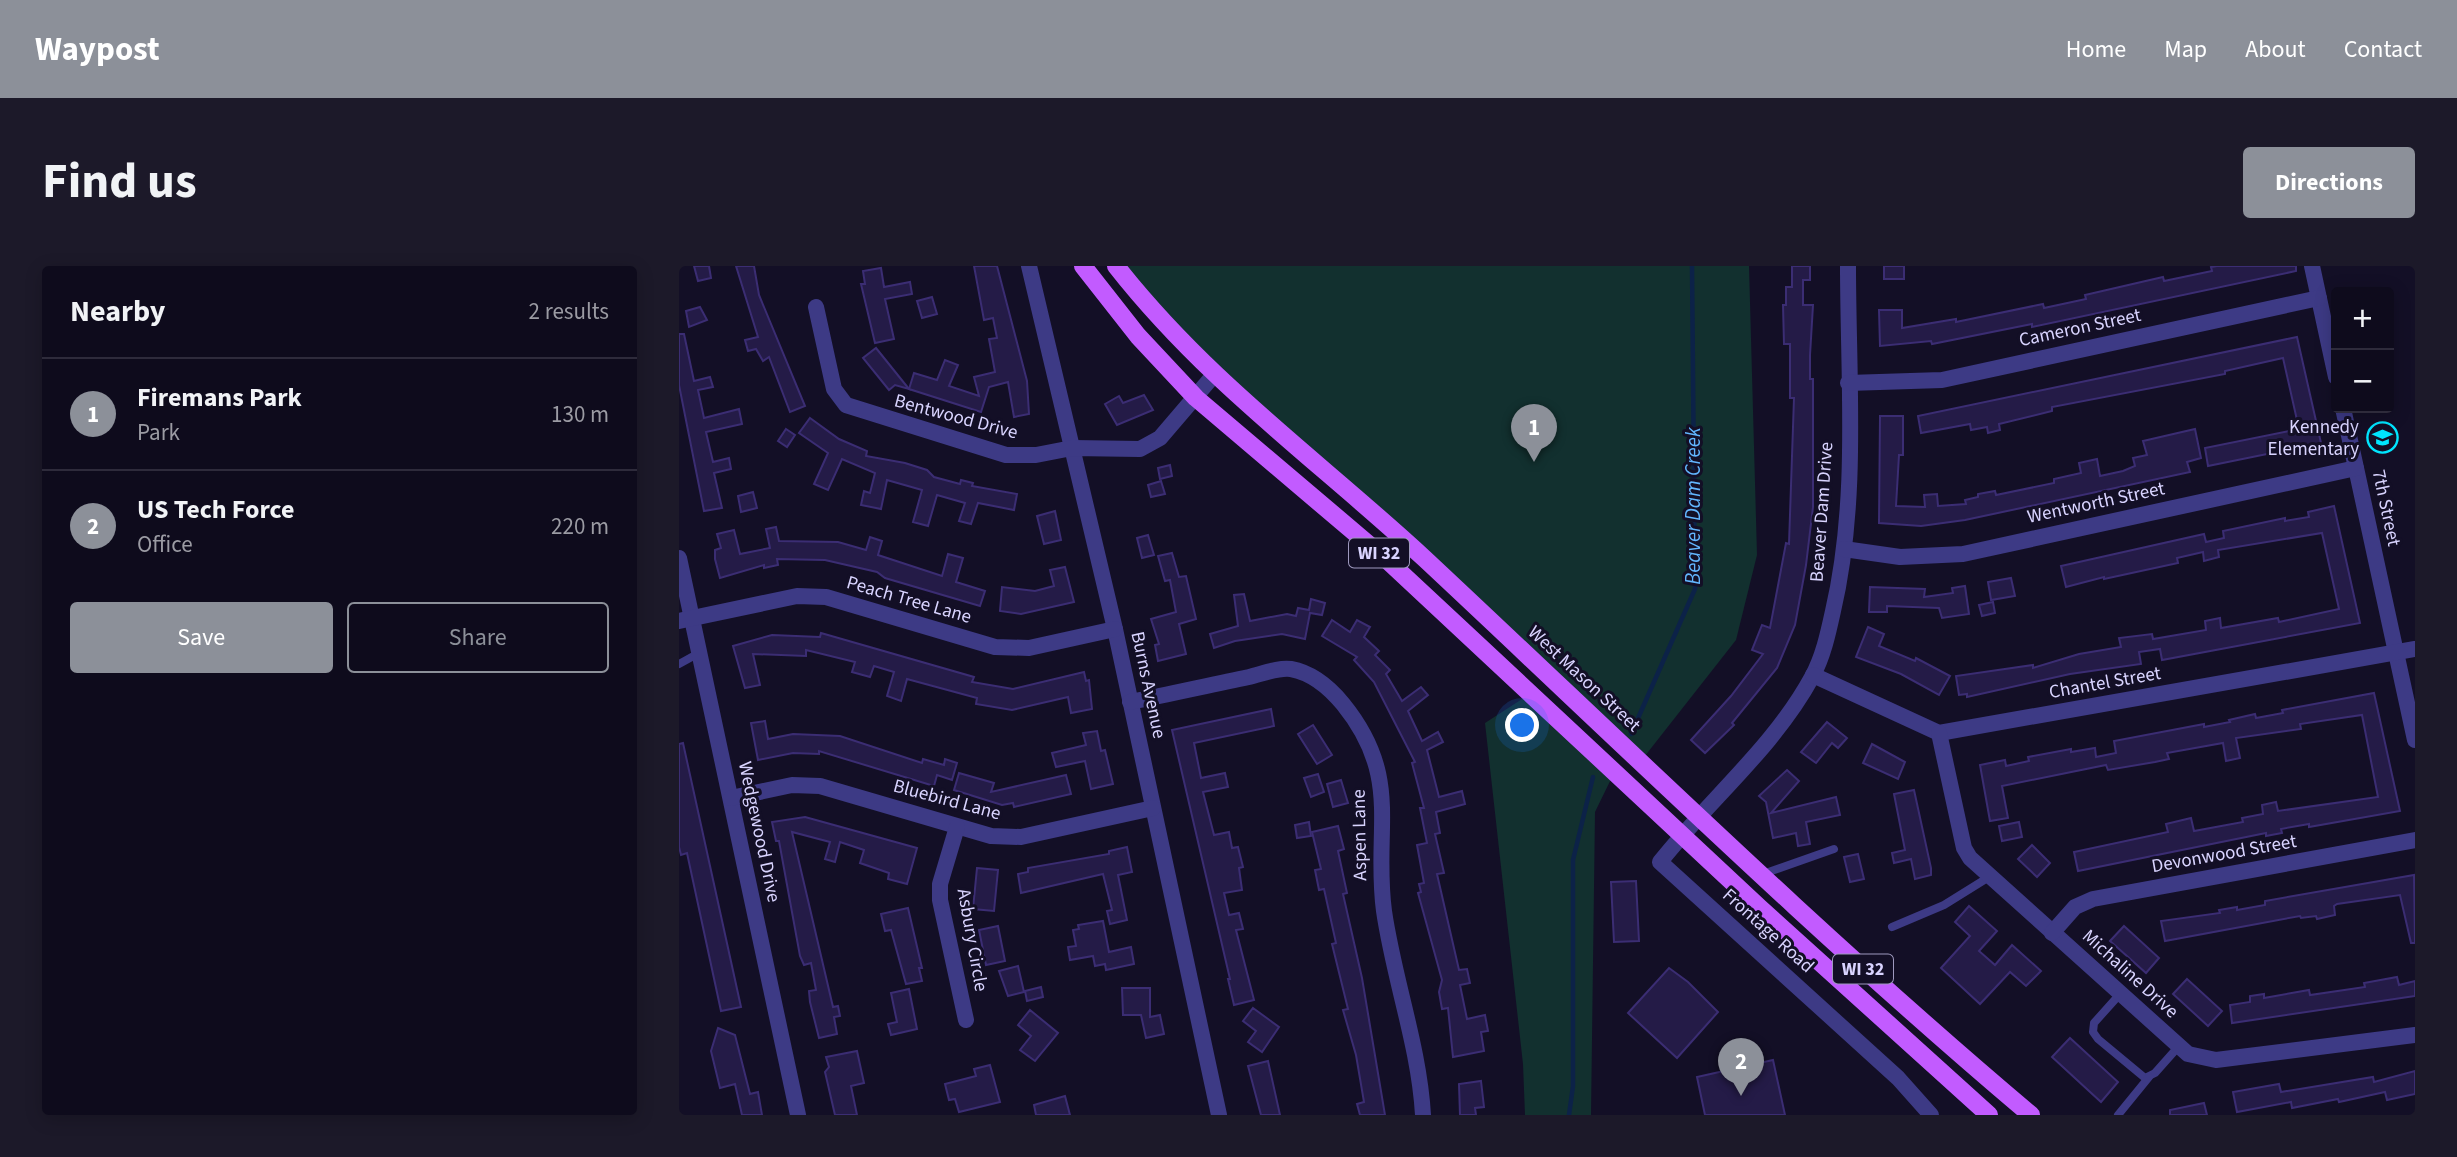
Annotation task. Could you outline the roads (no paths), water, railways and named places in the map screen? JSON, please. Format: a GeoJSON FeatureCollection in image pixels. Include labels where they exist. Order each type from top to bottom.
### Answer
{"type":"FeatureCollection","features":[{"type":"Feature","properties":{"kind":"main road","name":"WI 32"},"geometry":{"type":"LineString","coordinates":[[1083,266],[1138,336],[1196,398],[1387,560],[1682,835],[1989,1115]]}},
{"type":"Feature","properties":{"kind":"main road","name":"West Mason Street"},"geometry":{"type":"LineString","coordinates":[[1116,266],[1156,317],[1213,376],[1413,548],[1761,875],[1938,1036],[2031,1115]]}},
{"type":"Feature","properties":{"kind":"street","name":"Burns Avenue"},"geometry":{"type":"LineString","coordinates":[[1029,266],[1115,629],[1219,1115]]}},
{"type":"Feature","properties":{"kind":"street","name":"Beaver Dam Drive"},"geometry":{"type":"LineString","coordinates":[[1682,835],[1789,715],[1813,675],[1825,645],[1844,549],[1849,486],[1848,266]]}},
{"type":"Feature","properties":{"kind":"street"},"geometry":{"type":"LineString","coordinates":[[2312,266],[2331,354]]}},
{"type":"Feature","properties":{"kind":"street","name":"Cameron Street"},"geometry":{"type":"LineString","coordinates":[[1848,383],[1942,380],[2319,298]]}},
{"type":"Feature","properties":{"kind":"street","name":"Bentwood Drive"},"geometry":{"type":"LineString","coordinates":[[816,307],[834,389],[846,405],[853,410],[1006,455],[1036,455],[1072,448],[1140,449],[1160,438],[1213,376]]}},
{"type":"Feature","properties":{"kind":"street","name":"7th Street"},"geometry":{"type":"LineString","coordinates":[[2344,413],[2415,740]]}},
{"type":"Feature","properties":{"kind":"street","name":"Wentworth Street"},"geometry":{"type":"LineString","coordinates":[[1844,549],[1900,557],[1963,554],[2356,468]]}},
{"type":"Feature","properties":{"kind":"street","name":"Wedgewood Drive"},"geometry":{"type":"LineString","coordinates":[[679,558],[685,619],[699,653],[798,1115]]}},
{"type":"Feature","properties":{"kind":"street","name":"Peach Tree Lane"},"geometry":{"type":"LineString","coordinates":[[685,619],[797,596],[825,597],[995,647],[1029,648],[1115,629]]}},
{"type":"Feature","properties":{"kind":"street","name":"Chantel Street"},"geometry":{"type":"LineString","coordinates":[[1939,733],[2415,649]]}},
{"type":"Feature","properties":{"kind":"street","name":"Aspen Lane"},"geometry":{"type":"LineString","coordinates":[[1130,702],[1289,668],[1318,678],[1351,713],[1364,735],[1381,782],[1384,829],[1380,869],[1385,913],[1421,1082],[1423,1115]]}},
{"type":"Feature","properties":{"kind":"street"},"geometry":{"type":"LineString","coordinates":[[1813,675],[1939,733]]}},
{"type":"Feature","properties":{"kind":"street","name":"Michaline Drive"},"geometry":{"type":"LineString","coordinates":[[1939,733],[1964,848],[1989,877],[2188,1054],[2216,1060],[2415,1035]]}},
{"type":"Feature","properties":{"kind":"street","name":"Bluebird Lane"},"geometry":{"type":"LineString","coordinates":[[731,798],[792,785],[820,786],[991,836],[1021,837],[1153,808]]}},
{"type":"Feature","properties":{"kind":"street","name":"Asbury Circle"},"geometry":{"type":"LineString","coordinates":[[957,827],[940,884],[940,900],[966,1020]]}},
{"type":"Feature","properties":{"kind":"street","name":"Frontage Road"},"geometry":{"type":"LineString","coordinates":[[1682,835],[1660,862],[1898,1079],[1931,1115]]}},
{"type":"Feature","properties":{"kind":"street","name":"Devonwood Street"},"geometry":{"type":"LineString","coordinates":[[2052,933],[2075,908],[2093,899],[2415,841]]}},
{"type":"Feature","properties":{"kind":"lane"},"geometry":{"type":"LineString","coordinates":[[679,664],[699,653]]}},
{"type":"Feature","properties":{"kind":"lane"},"geometry":{"type":"LineString","coordinates":[[1761,875],[1834,849]]}},
{"type":"Feature","properties":{"kind":"lane"},"geometry":{"type":"LineString","coordinates":[[1892,927],[1944,905],[1989,877]]}},
{"type":"Feature","properties":{"kind":"lane"},"geometry":{"type":"LineString","coordinates":[[2120,994],[2094,1023],[2093,1032],[2141,1077],[2149,1077]]}},
{"type":"Feature","properties":{"kind":"lane"},"geometry":{"type":"LineString","coordinates":[[2118,1115],[2179,1046]]}},
{"type":"Feature","properties":{"kind":"waterway","name":"Beaver Dam Creek"},"geometry":{"type":"LineString","coordinates":[[1631,734],[1695,589],[1692,266]]}},
{"type":"Feature","properties":{"kind":"waterway","name":"Beaver Dam Creek"},"geometry":{"type":"LineString","coordinates":[[1569,1115],[1573,1086],[1573,860],[1593,777]]}},
{"type":"Feature","properties":{"kind":"place","name":"Kennedy Elementary"},"geometry":{"type":"Point","coordinates":[2382,438]}},
{"type":"Feature","properties":{"kind":"place","name":"Firemans Park"},"geometry":{"type":"Point","coordinates":[1534,462]}},
{"type":"Feature","properties":{"kind":"place","name":"US Tech Force"},"geometry":{"type":"Point","coordinates":[1741,1096]}}]}
